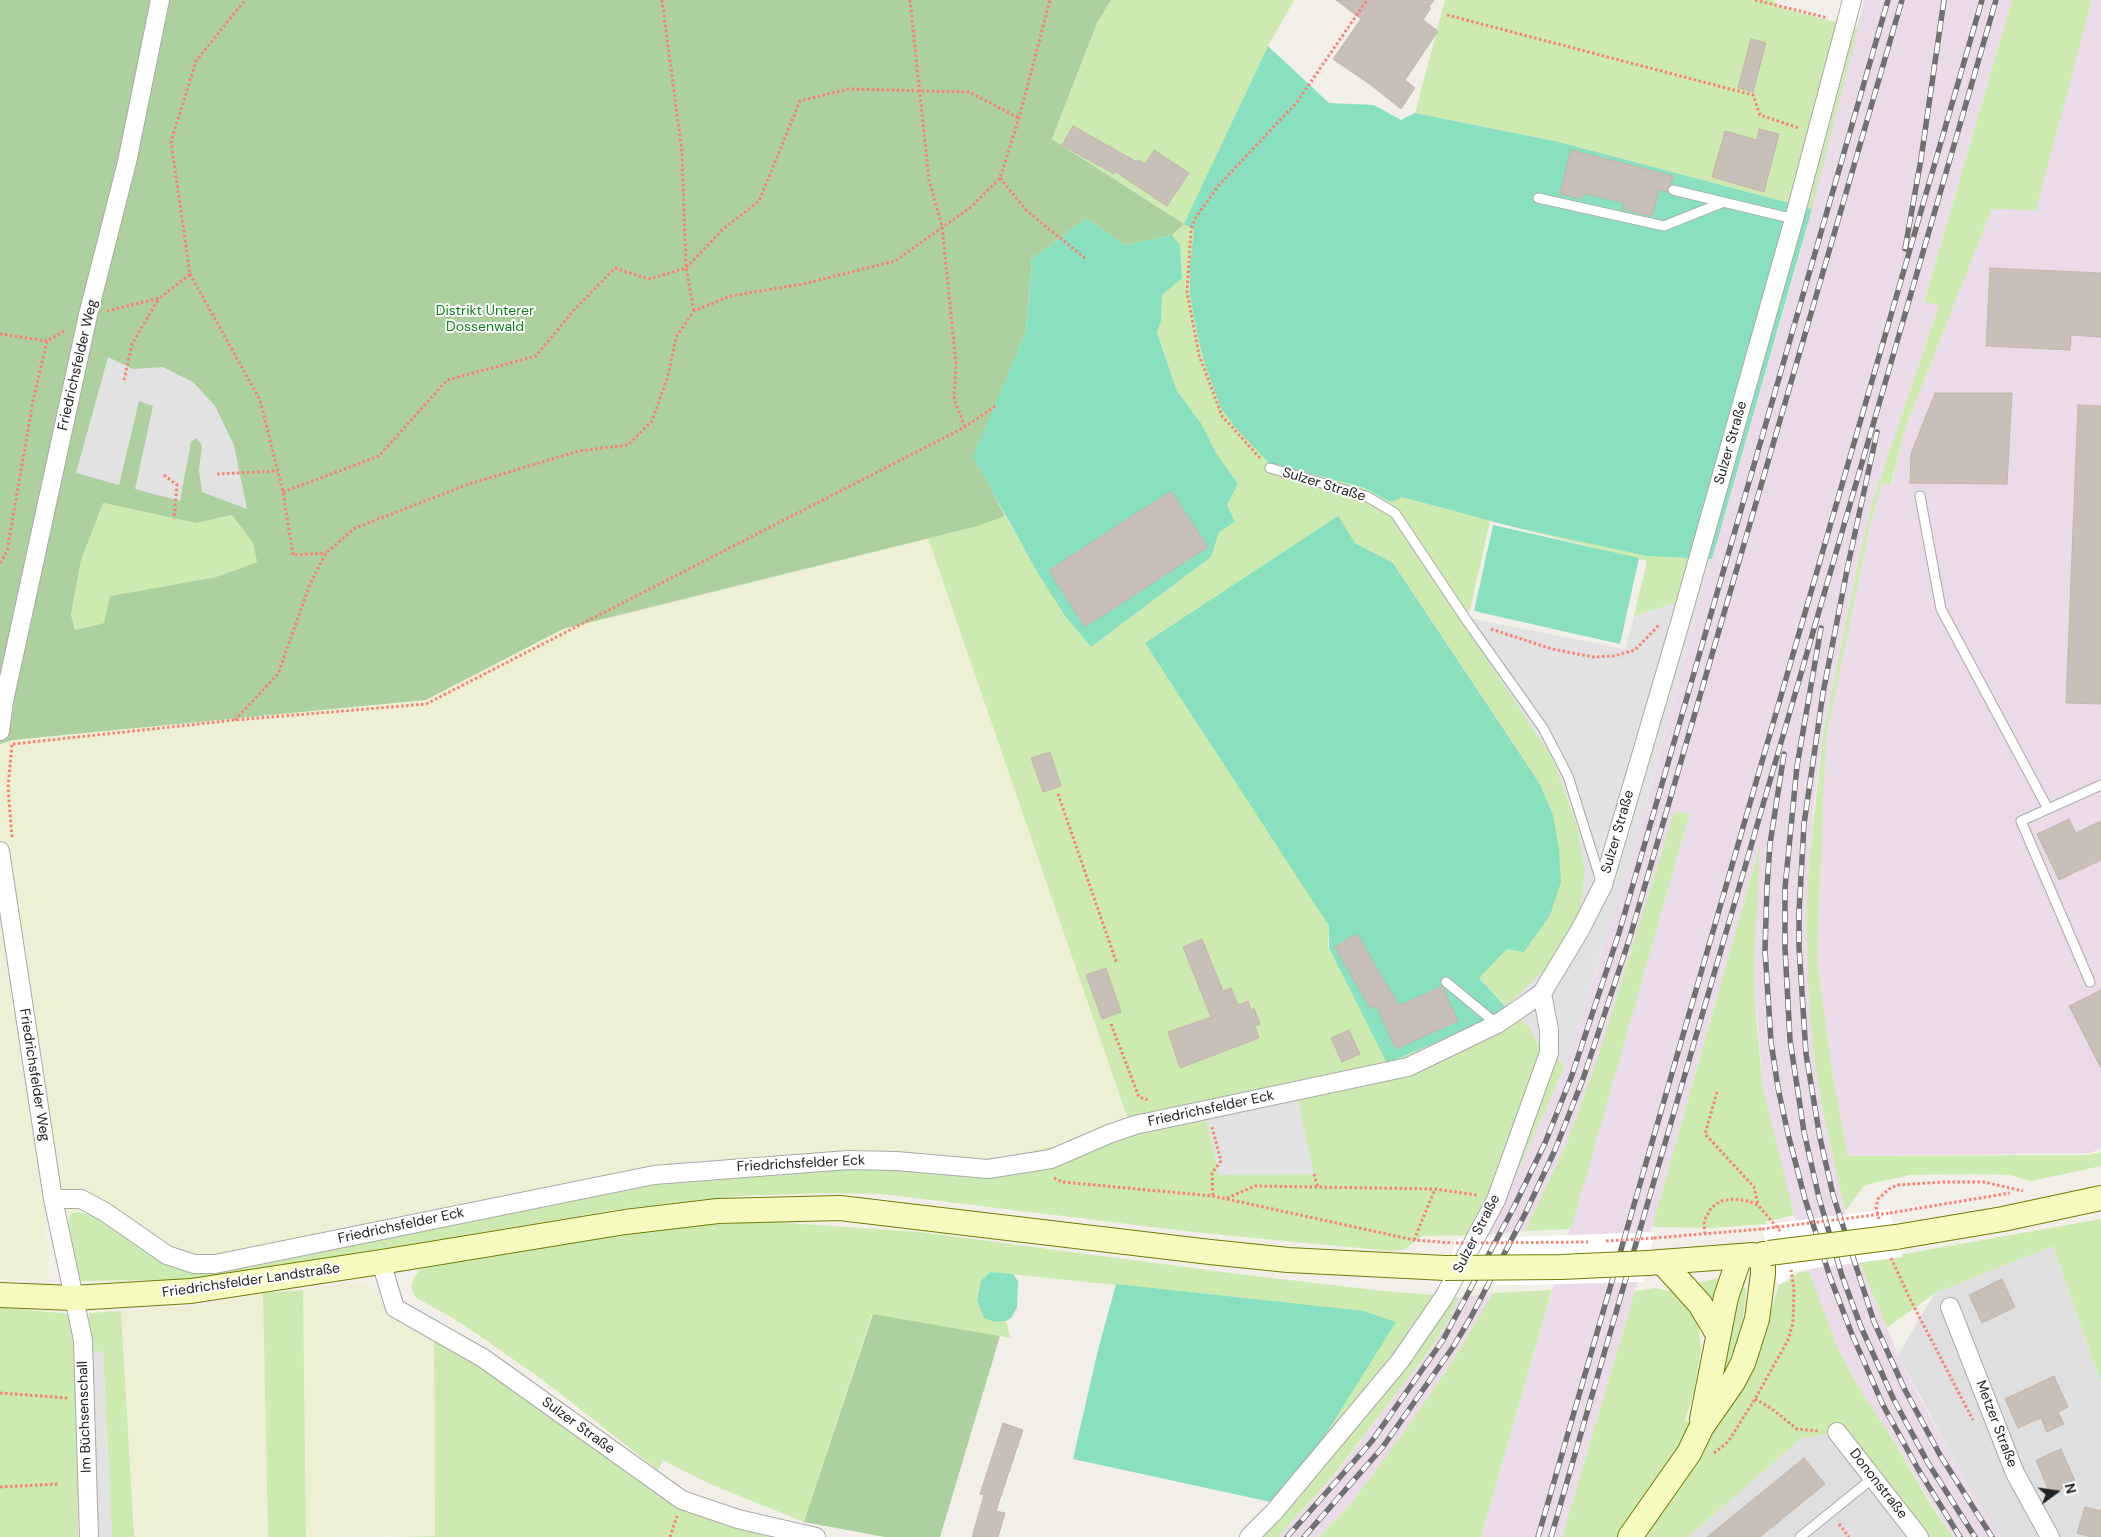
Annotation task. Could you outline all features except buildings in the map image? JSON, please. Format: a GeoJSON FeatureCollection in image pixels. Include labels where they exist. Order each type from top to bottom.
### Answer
{"type":"FeatureCollection","features":[{"type":"Feature","properties":{"kind":"main road","name":"Friedrichsfelder Landstraße"},"geometry":{"type":"LineString","coordinates":[[0,1295],[74,1298],[191,1291],[625,1222],[718,1211],[840,1208],[1288,1260],[1445,1268],[1561,1267],[1655,1263],[1757,1254],[1896,1237],[2003,1219],[2101,1198]]}},
{"type":"Feature","properties":{"kind":"main road"},"geometry":{"type":"LineString","coordinates":[[1701,1428],[1726,1297],[1757,1254]]}},
{"type":"Feature","properties":{"kind":"main road"},"geometry":{"type":"LineString","coordinates":[[1630,1537],[1689,1453],[1701,1428],[1733,1382],[1743,1363],[1751,1343],[1757,1319],[1763,1274],[1757,1254]]}},
{"type":"Feature","properties":{"kind":"main road"},"geometry":{"type":"LineString","coordinates":[[1655,1263],[1700,1304],[1718,1334]]}},
{"type":"Feature","properties":{"kind":"street","name":"Friedrichsfelder Weg"},"geometry":{"type":"LineString","coordinates":[[3,737],[6,692],[88,315],[127,162],[160,0]]}},
{"type":"Feature","properties":{"kind":"street","name":"Sulzer Straße"},"geometry":{"type":"LineString","coordinates":[[1250,1537],[1274,1512],[1400,1361],[1444,1297],[1496,1200],[1549,1053],[1549,1030],[1542,993],[1580,930],[1603,885],[1682,616],[1794,219],[1852,0]]}},
{"type":"Feature","properties":{"kind":"street","name":"Friedrichsfelder Weg"},"geometry":{"type":"LineString","coordinates":[[0,851],[53,1199],[74,1298]]}},
{"type":"Feature","properties":{"kind":"street","name":"Friedrichsfelder Eck"},"geometry":{"type":"LineString","coordinates":[[53,1199],[81,1199],[105,1212],[167,1255],[194,1264],[216,1264],[654,1175],[848,1160],[896,1160],[988,1169],[1051,1159],[1135,1125],[1408,1067],[1497,1024],[1542,993]]}},
{"type":"Feature","properties":{"kind":"street","name":"Sulzer Straße"},"geometry":{"type":"LineString","coordinates":[[381,1262],[395,1308],[483,1358],[682,1500],[738,1519],[816,1537]]}},
{"type":"Feature","properties":{"kind":"street","name":"Im Büchsenschall"},"geometry":{"type":"LineString","coordinates":[[74,1298],[83,1340],[89,1537]]}},
{"type":"Feature","properties":{"kind":"street","name":"Metzer Straße"},"geometry":{"type":"LineString","coordinates":[[1950,1307],[2015,1473],[2050,1537]]}},
{"type":"Feature","properties":{"kind":"street","name":"Dononstraße"},"geometry":{"type":"LineString","coordinates":[[1838,1432],[1919,1537]]}},
{"type":"Feature","properties":{"kind":"lane"},"geometry":{"type":"LineString","coordinates":[[1673,190],[1794,219]]}},
{"type":"Feature","properties":{"kind":"lane"},"geometry":{"type":"LineString","coordinates":[[1538,198],[1664,226],[1724,202]]}},
{"type":"Feature","properties":{"kind":"lane","name":"Sulzer Straße"},"geometry":{"type":"LineString","coordinates":[[1270,468],[1366,496],[1395,513],[1467,621],[1543,728],[1568,776],[1594,862],[1603,885]]}},
{"type":"Feature","properties":{"kind":"lane"},"geometry":{"type":"LineString","coordinates":[[1920,496],[1941,609],[2047,808]]}},
{"type":"Feature","properties":{"kind":"lane"},"geometry":{"type":"LineString","coordinates":[[2090,982],[2021,821],[2101,785]]}},
{"type":"Feature","properties":{"kind":"lane"},"geometry":{"type":"LineString","coordinates":[[1446,982],[1497,1024]]}},
{"type":"Feature","properties":{"kind":"lane"},"geometry":{"type":"LineString","coordinates":[[1800,1537],[1874,1478]]}},
{"type":"Feature","properties":{"kind":"path"},"geometry":{"type":"LineString","coordinates":[[246,0],[196,61],[171,142],[190,274],[260,400],[283,492],[294,556],[326,553]]}},
{"type":"Feature","properties":{"kind":"path"},"geometry":{"type":"LineString","coordinates":[[662,0],[682,152],[686,268],[694,311]]}},
{"type":"Feature","properties":{"kind":"path"},"geometry":{"type":"LineString","coordinates":[[910,0],[918,91],[929,180],[942,226],[956,365],[954,398],[965,427]]}},
{"type":"Feature","properties":{"kind":"path"},"geometry":{"type":"LineString","coordinates":[[236,720],[278,674],[310,584],[326,553],[355,528],[469,484],[579,451],[628,445],[652,421],[668,376],[676,337],[694,311],[730,296],[803,284],[895,261],[970,207],[1000,178],[1019,118],[1050,0]]}},
{"type":"Feature","properties":{"kind":"path"},"geometry":{"type":"LineString","coordinates":[[1270,468],[1222,416],[1198,355],[1186,292],[1191,230],[1196,217],[1219,185],[1296,102],[1367,0]]}},
{"type":"Feature","properties":{"kind":"path"},"geometry":{"type":"LineString","coordinates":[[1755,0],[1846,23]]}},
{"type":"Feature","properties":{"kind":"path"},"geometry":{"type":"LineString","coordinates":[[1446,15],[1752,95],[1760,116],[1816,134]]}},
{"type":"Feature","properties":{"kind":"path"},"geometry":{"type":"LineString","coordinates":[[283,492],[379,456],[447,380],[536,356],[572,311],[615,268],[650,279],[686,268],[722,230],[759,201],[800,101],[848,89],[969,92],[1019,118]]}},
{"type":"Feature","properties":{"kind":"path"},"geometry":{"type":"LineString","coordinates":[[1000,178],[1026,210],[1087,260]]}},
{"type":"Feature","properties":{"kind":"path"},"geometry":{"type":"LineString","coordinates":[[124,380],[132,344],[160,298],[190,274]]}},
{"type":"Feature","properties":{"kind":"path"},"geometry":{"type":"LineString","coordinates":[[0,334],[47,341],[88,315],[160,298]]}},
{"type":"Feature","properties":{"kind":"path"},"geometry":{"type":"LineString","coordinates":[[0,563],[8,551],[33,401],[47,341]]}},
{"type":"Feature","properties":{"kind":"path"},"geometry":{"type":"LineString","coordinates":[[3,737],[12,744],[236,720],[426,704],[965,427],[997,405]]}},
{"type":"Feature","properties":{"kind":"path"},"geometry":{"type":"LineString","coordinates":[[217,474],[278,470]]}},
{"type":"Feature","properties":{"kind":"path"},"geometry":{"type":"LineString","coordinates":[[164,474],[177,485],[174,519]]}},
{"type":"Feature","properties":{"kind":"path"},"geometry":{"type":"LineString","coordinates":[[1467,621],[1552,649],[1592,656],[1614,656],[1635,650],[1664,619],[1682,616]]}},
{"type":"Feature","properties":{"kind":"path"},"geometry":{"type":"LineString","coordinates":[[1058,794],[1117,964]]}},
{"type":"Feature","properties":{"kind":"path"},"geometry":{"type":"LineString","coordinates":[[1111,1024],[1139,1097],[1148,1100]]}},
{"type":"Feature","properties":{"kind":"path"},"geometry":{"type":"LineString","coordinates":[[1717,1092],[1705,1134],[1754,1187],[1758,1205]]}},
{"type":"Feature","properties":{"kind":"path"},"geometry":{"type":"LineString","coordinates":[[1208,1109],[1221,1161],[1212,1173],[1213,1196]]}},
{"type":"Feature","properties":{"kind":"path"},"geometry":{"type":"LineString","coordinates":[[1037,1162],[1050,1177],[1062,1182],[1226,1198],[1414,1240],[1456,1243],[1591,1242]]}},
{"type":"Feature","properties":{"kind":"path"},"geometry":{"type":"LineString","coordinates":[[1314,1174],[1318,1188]]}},
{"type":"Feature","properties":{"kind":"path"},"geometry":{"type":"LineString","coordinates":[[1226,1198],[1255,1186],[1435,1189],[1468,1192]]}},
{"type":"Feature","properties":{"kind":"path"},"geometry":{"type":"LineString","coordinates":[[1414,1240],[1435,1189]]}},
{"type":"Feature","properties":{"kind":"path"},"geometry":{"type":"LineString","coordinates":[[1600,1241],[1762,1229],[1890,1213],[2023,1191]]}},
{"type":"Feature","properties":{"kind":"path"},"geometry":{"type":"LineString","coordinates":[[0,1393],[85,1400]]}},
{"type":"Feature","properties":{"kind":"path"},"geometry":{"type":"LineString","coordinates":[[1755,1399],[1772,1409],[1797,1429],[1838,1432]]}},
{"type":"Feature","properties":{"kind":"path"},"geometry":{"type":"LineString","coordinates":[[0,1487],[59,1484]]}},
{"type":"Feature","properties":{"kind":"shaded area"},"geometry":{"type":"Polygon","coordinates":[[[1864,0],[2012,0],[1924,301],[1939,305],[1872,503],[1859,556],[1823,734],[1814,803],[1806,918],[1812,1041],[1821,1103],[1845,1211],[1859,1262],[1898,1355],[1917,1393],[1971,1491],[2001,1537],[1952,1537],[1894,1441],[1859,1388],[1837,1347],[1816,1295],[1777,1152],[1763,1088],[1754,974],[1759,848],[1635,1291],[1562,1537],[1481,1537],[1690,814],[1674,812],[1598,1057],[1567,1142],[1525,1231],[1486,1235],[1506,1198],[1565,1066],[1579,1027],[1647,802],[1694,619],[1798,261],[1864,0]]]}},
{"type":"Feature","properties":{"kind":"shaded area"},"geometry":{"type":"Polygon","coordinates":[[[2092,0],[2101,0],[2101,1149],[2089,1153],[1848,1156],[1832,1070],[1817,959],[1826,739],[1851,612],[1870,526],[1882,483],[1892,484],[1905,429],[1992,209],[2092,0]]]}},
{"type":"Feature","properties":{"kind":"shaded area"},"geometry":{"type":"Polygon","coordinates":[[[108,357],[133,369],[163,367],[193,382],[215,406],[234,445],[247,509],[202,492],[199,470],[202,445],[196,438],[191,442],[180,501],[135,489],[153,406],[139,401],[119,485],[76,473],[108,357]]]}},
{"type":"Feature","properties":{"kind":"shaded area"},"geometry":{"type":"Polygon","coordinates":[[[1689,558],[1712,559],[1694,619],[1627,877],[1565,1066],[1537,1042],[1530,1028],[1506,1007],[1556,959],[1580,910],[1585,870],[1577,825],[1552,757],[1459,616],[1625,649],[1634,616],[1679,602],[1689,558]]]}},
{"type":"Feature","properties":{"kind":"shaded area"},"geometry":{"type":"Polygon","coordinates":[[[1298,1101],[1314,1174],[1219,1175],[1206,1118],[1214,1113],[1298,1101]]]}},
{"type":"Feature","properties":{"kind":"shaded area"},"geometry":{"type":"Polygon","coordinates":[[[2053,1246],[2101,1384],[2101,1537],[2001,1537],[1971,1491],[1898,1355],[1935,1293],[2053,1246]]]}},
{"type":"Feature","properties":{"kind":"shaded area"},"geometry":{"type":"Polygon","coordinates":[[[1493,1293],[1452,1362],[1409,1425],[1350,1505],[1318,1537],[1278,1537],[1334,1476],[1428,1352],[1450,1317],[1459,1297],[1493,1293]]]}},
{"type":"Feature","properties":{"kind":"shaded area"},"geometry":{"type":"Polygon","coordinates":[[[103,1351],[112,1537],[98,1537],[91,1352],[103,1351]]]}},
{"type":"Feature","properties":{"kind":"shaded area"},"geometry":{"type":"Polygon","coordinates":[[[1846,1431],[1928,1537],[1688,1537],[1802,1438],[1846,1431]]]}},
{"type":"Feature","properties":{"kind":"green space","name":"Distrikt Unterer Dossenwald"},"geometry":{"type":"Polygon","coordinates":[[[0,0],[1111,0],[1097,23],[1052,139],[1184,224],[1172,235],[1125,245],[1086,218],[1032,259],[1026,331],[974,456],[1005,516],[978,526],[563,629],[426,700],[13,740],[0,744],[0,0]],[[103,503],[81,560],[71,615],[75,630],[104,623],[110,596],[216,577],[257,562],[253,543],[232,515],[196,523],[103,503]]]}},
{"type":"Feature","properties":{"kind":"green space"},"geometry":{"type":"Polygon","coordinates":[[[1111,0],[1294,0],[1268,46],[1185,224],[1689,558],[1679,602],[1634,616],[1647,561],[1490,521],[1470,610],[1459,616],[1552,757],[1577,825],[1585,870],[1581,910],[1556,959],[1506,1007],[1530,1028],[1537,1042],[1565,1066],[1506,1198],[1486,1235],[1422,1236],[1405,1249],[1391,1251],[1202,1233],[882,1194],[827,1193],[741,1196],[627,1208],[257,1270],[179,1280],[78,1281],[68,1227],[70,1214],[78,1212],[91,1215],[114,1225],[190,1269],[652,1182],[748,1170],[896,1168],[987,1178],[989,1159],[1004,1158],[1050,1147],[1082,1150],[1133,1134],[928,538],[978,526],[1005,516],[1065,616],[1091,647],[1211,557],[1227,505],[1238,484],[1216,453],[1201,423],[1177,391],[1157,333],[1161,321],[1162,295],[1182,277],[1180,245],[1172,235],[1184,224],[1052,139],[1097,23],[1111,0]],[[1355,543],[1328,946],[1387,1062],[1506,1006],[1479,978],[1507,948],[1553,815],[1540,784],[1393,563],[1355,543]]]}},
{"type":"Feature","properties":{"kind":"green space"},"geometry":{"type":"Polygon","coordinates":[[[1445,0],[1775,0],[1774,6],[1858,28],[1812,209],[1559,142],[1415,113],[1445,0]]]}},
{"type":"Feature","properties":{"kind":"green space"},"geometry":{"type":"Polygon","coordinates":[[[2012,0],[2092,0],[2036,210],[1992,209],[1905,429],[1891,485],[1882,483],[1870,526],[1826,739],[1817,959],[1832,1070],[1848,1156],[2089,1155],[2101,1152],[2101,1166],[2031,1181],[2009,1175],[1910,1175],[1865,1185],[1845,1211],[1821,1103],[1812,1041],[1808,977],[1806,918],[1809,864],[1823,734],[1859,556],[1872,503],[1939,305],[1924,302],[2012,0]]]}},
{"type":"Feature","properties":{"kind":"green space"},"geometry":{"type":"Polygon","coordinates":[[[1268,46],[1329,103],[1374,105],[1401,120],[1415,113],[1559,142],[1812,209],[1712,559],[1647,556],[1514,527],[1402,497],[1391,502],[1362,487],[1269,463],[1234,426],[1221,408],[1204,362],[1190,295],[1190,266],[1194,230],[1184,224],[1268,46]]]}},
{"type":"Feature","properties":{"kind":"green space"},"geometry":{"type":"Polygon","coordinates":[[[1086,218],[1125,245],[1172,235],[1180,245],[1182,278],[1162,295],[1161,321],[1157,333],[1177,391],[1201,423],[1216,453],[1238,484],[1227,505],[1235,522],[1219,532],[1211,557],[1091,647],[1065,616],[1039,575],[973,457],[1026,331],[1032,259],[1086,218]]]}},
{"type":"Feature","properties":{"kind":"green space"},"geometry":{"type":"Polygon","coordinates":[[[102,503],[196,523],[232,515],[253,543],[257,562],[216,577],[111,596],[104,623],[75,630],[71,615],[81,560],[102,503]]]}},
{"type":"Feature","properties":{"kind":"green space"},"geometry":{"type":"Polygon","coordinates":[[[1338,516],[1355,543],[1393,563],[1540,784],[1553,815],[1559,849],[1561,882],[1550,915],[1524,952],[1507,949],[1479,978],[1506,1007],[1474,1026],[1387,1063],[1329,948],[1329,926],[1145,643],[1338,516]]]}},
{"type":"Feature","properties":{"kind":"green space"},"geometry":{"type":"Polygon","coordinates":[[[1493,525],[1639,558],[1620,644],[1474,611],[1493,525]]]}},
{"type":"Feature","properties":{"kind":"green space"},"geometry":{"type":"Polygon","coordinates":[[[928,538],[1133,1134],[989,1159],[987,1178],[896,1168],[215,1269],[91,1215],[78,1212],[70,1214],[45,1199],[50,1281],[0,1279],[0,744],[13,740],[426,700],[563,629],[928,538]]]}},
{"type":"Feature","properties":{"kind":"green space"},"geometry":{"type":"Polygon","coordinates":[[[1674,812],[1690,813],[1571,1229],[1525,1231],[1567,1142],[1598,1057],[1674,812]]]}},
{"type":"Feature","properties":{"kind":"green space"},"geometry":{"type":"Polygon","coordinates":[[[1760,845],[1754,974],[1757,1026],[1763,1088],[1794,1215],[1765,1222],[1767,1224],[1711,1228],[1652,1227],[1760,845]]]}},
{"type":"Feature","properties":{"kind":"green space"},"geometry":{"type":"Polygon","coordinates":[[[2101,1219],[2101,1383],[2053,1246],[1935,1293],[1887,1328],[1859,1262],[2101,1219]]]}},
{"type":"Feature","properties":{"kind":"green space"},"geometry":{"type":"Polygon","coordinates":[[[758,1221],[920,1232],[1238,1274],[1384,1291],[1459,1297],[1450,1317],[1428,1352],[1333,1476],[1278,1537],[1259,1537],[1319,1469],[1325,1431],[1395,1322],[1232,1297],[990,1272],[995,1322],[1006,1321],[1011,1338],[872,1314],[804,1522],[710,1484],[663,1460],[658,1470],[540,1378],[461,1323],[415,1297],[411,1287],[414,1277],[421,1269],[442,1263],[662,1228],[758,1221]]]}},
{"type":"Feature","properties":{"kind":"green space"},"geometry":{"type":"Polygon","coordinates":[[[1809,1271],[1837,1347],[1859,1388],[1953,1537],[1928,1537],[1846,1431],[1802,1438],[1688,1537],[1562,1537],[1635,1291],[1655,1288],[1669,1291],[1683,1299],[1698,1319],[1701,1350],[1694,1392],[1685,1420],[1713,1434],[1737,1394],[1762,1340],[1779,1285],[1788,1281],[1797,1273],[1809,1271]]]}},
{"type":"Feature","properties":{"kind":"green space"},"geometry":{"type":"Polygon","coordinates":[[[990,1272],[1013,1274],[1018,1281],[1017,1308],[1011,1318],[1006,1321],[995,1322],[984,1318],[977,1301],[981,1281],[990,1272]]]}},
{"type":"Feature","properties":{"kind":"green space"},"geometry":{"type":"Polygon","coordinates":[[[1719,1278],[1713,1305],[1692,1284],[1719,1278]]]}},
{"type":"Feature","properties":{"kind":"green space"},"geometry":{"type":"Polygon","coordinates":[[[1743,1282],[1746,1292],[1741,1335],[1722,1377],[1738,1283],[1743,1282]]]}},
{"type":"Feature","properties":{"kind":"green space"},"geometry":{"type":"Polygon","coordinates":[[[346,1283],[363,1284],[373,1289],[395,1321],[434,1341],[435,1536],[306,1537],[303,1290],[346,1283]]]}},
{"type":"Feature","properties":{"kind":"green space"},"geometry":{"type":"Polygon","coordinates":[[[1116,1284],[1364,1311],[1396,1322],[1305,1467],[1271,1502],[1073,1459],[1098,1350],[1116,1284]]]}},
{"type":"Feature","properties":{"kind":"green space"},"geometry":{"type":"Polygon","coordinates":[[[303,1290],[306,1537],[268,1537],[263,1293],[303,1290]]]}},
{"type":"Feature","properties":{"kind":"green space"},"geometry":{"type":"Polygon","coordinates":[[[1552,1290],[1481,1537],[1318,1537],[1350,1505],[1409,1425],[1452,1362],[1493,1293],[1552,1290]]]}},
{"type":"Feature","properties":{"kind":"green space"},"geometry":{"type":"Polygon","coordinates":[[[263,1293],[269,1537],[135,1537],[121,1311],[201,1305],[263,1293]]]}},
{"type":"Feature","properties":{"kind":"green space"},"geometry":{"type":"Polygon","coordinates":[[[0,1307],[70,1314],[78,1340],[78,1537],[0,1537],[0,1307]]]}},
{"type":"Feature","properties":{"kind":"green space"},"geometry":{"type":"Polygon","coordinates":[[[121,1311],[135,1537],[112,1537],[103,1352],[91,1352],[89,1313],[121,1311]]]}},
{"type":"Feature","properties":{"kind":"green space"},"geometry":{"type":"Polygon","coordinates":[[[873,1314],[1000,1336],[940,1537],[885,1537],[804,1522],[873,1314]]]}},
{"type":"Feature","properties":{"kind":"green space"},"geometry":{"type":"Polygon","coordinates":[[[434,1341],[482,1366],[674,1502],[798,1537],[395,1537],[435,1536],[434,1341]]]}},
{"type":"Feature","properties":{"kind":"pier"},"geometry":{"type":"Polygon","coordinates":[[[1889,1209],[1902,1257],[1801,1270],[1793,1273],[1781,1284],[1777,1282],[1761,1225],[1889,1209]]]}},
{"type":"Feature","properties":{"kind":"pier"},"geometry":{"type":"Polygon","coordinates":[[[1655,1232],[1643,1282],[1437,1287],[1458,1239],[1655,1232]]]}},
{"type":"Feature","properties":{"kind":"railway"},"geometry":{"type":"LineString","coordinates":[[1287,1537],[1372,1441],[1443,1340],[1513,1209],[1545,1143],[1572,1075],[1619,933],[1888,0]]}},
{"type":"Feature","properties":{"kind":"railway"},"geometry":{"type":"LineString","coordinates":[[1304,1537],[1382,1448],[1453,1347],[1471,1317],[1525,1214],[1555,1150],[1583,1079],[1630,937],[1902,0]]}},
{"type":"Feature","properties":{"kind":"railway"},"geometry":{"type":"LineString","coordinates":[[1905,249],[1921,159],[1944,0]]}},
{"type":"Feature","properties":{"kind":"railway"},"geometry":{"type":"LineString","coordinates":[[1538,1537],[1982,0]]}},
{"type":"Feature","properties":{"kind":"railway"},"geometry":{"type":"LineString","coordinates":[[1551,1537],[1996,0]]}},
{"type":"Feature","properties":{"kind":"railway"},"geometry":{"type":"LineString","coordinates":[[1877,432],[1823,693],[1804,824],[1799,947],[1806,1054],[1820,1138],[1833,1195],[1874,1322],[1905,1390],[1940,1455],[1992,1537]]}},
{"type":"Feature","properties":{"kind":"railway"},"geometry":{"type":"LineString","coordinates":[[1821,628],[1797,766],[1785,888],[1785,948],[1790,1040],[1804,1132],[1819,1198],[1842,1276],[1861,1327],[1893,1398],[1928,1463],[1975,1537]]}},
{"type":"Feature","properties":{"kind":"railway"},"geometry":{"type":"LineString","coordinates":[[1784,754],[1770,844],[1765,950],[1771,1042],[1788,1134],[1805,1199],[1830,1277],[1851,1332],[1883,1405],[1918,1469],[1960,1537]]}}]}
